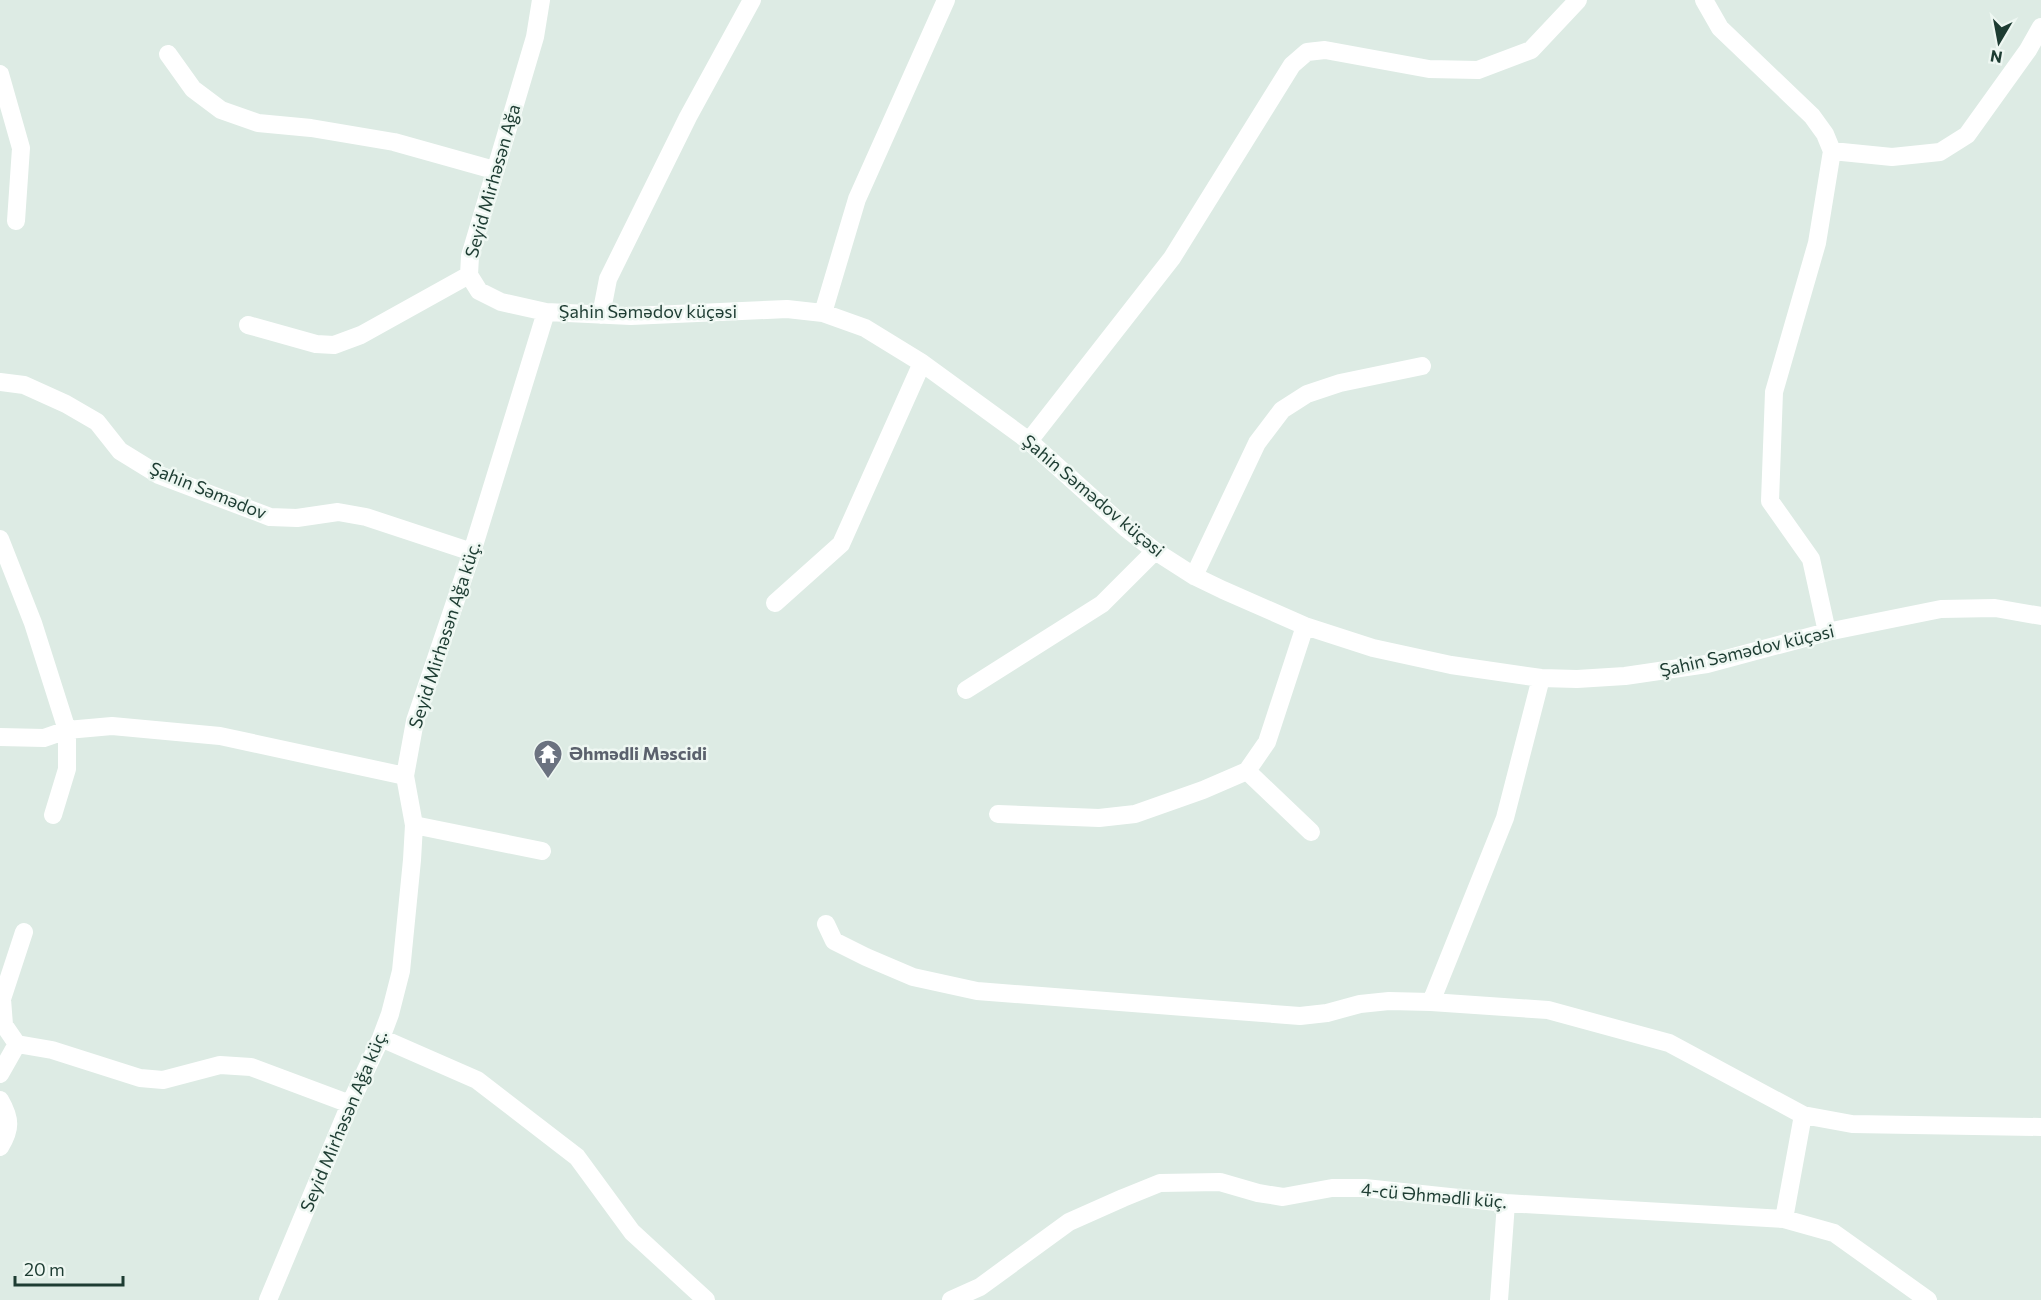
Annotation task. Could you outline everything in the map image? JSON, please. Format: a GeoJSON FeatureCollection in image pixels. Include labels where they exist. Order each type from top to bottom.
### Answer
{"type":"FeatureCollection","features":[{"type":"Feature","properties":{"kind":"street","name":"Seyid Mirhəsən Ağa"},"geometry":{"type":"LineString","coordinates":[[541,0],[535,37],[470,256],[469,275],[479,291],[486,295],[501,302],[546,312]]}},
{"type":"Feature","properties":{"kind":"street"},"geometry":{"type":"LineString","coordinates":[[601,315],[608,279],[688,117],[752,0]]}},
{"type":"Feature","properties":{"kind":"street"},"geometry":{"type":"LineString","coordinates":[[823,313],[857,199],[946,0]]}},
{"type":"Feature","properties":{"kind":"street"},"geometry":{"type":"LineString","coordinates":[[1029,441],[1172,258],[1292,65],[1307,52],[1325,50],[1429,69],[1478,70],[1531,50],[1578,0]]}},
{"type":"Feature","properties":{"kind":"street"},"geometry":{"type":"LineString","coordinates":[[1704,0],[1720,28],[1812,116],[1825,134],[1832,151],[1817,243],[1774,392],[1770,501],[1811,559],[1827,632]]}},
{"type":"Feature","properties":{"kind":"street"},"geometry":{"type":"LineString","coordinates":[[1832,151],[1892,157],[1940,152],[1967,135],[2028,50],[2041,27]]}},
{"type":"Feature","properties":{"kind":"street"},"geometry":{"type":"LineString","coordinates":[[168,54],[194,89],[221,110],[258,123],[393,142],[494,170]]}},
{"type":"Feature","properties":{"kind":"street"},"geometry":{"type":"LineString","coordinates":[[0,74],[21,148],[16,221]]}},
{"type":"Feature","properties":{"kind":"street"},"geometry":{"type":"LineString","coordinates":[[248,325],[316,344],[334,345],[361,335],[469,275]]}},
{"type":"Feature","properties":{"kind":"street","name":"Şahin Səmədov küçəsi"},"geometry":{"type":"LineString","coordinates":[[546,312],[601,315],[726,313],[788,309],[823,313],[865,328],[922,363],[1029,441],[1127,529],[1155,551],[1194,576],[1305,626],[1373,648],[1450,665],[1541,678],[1577,679],[1625,676],[1707,664],[1827,632],[1941,609],[1995,608],[2041,616]]}},
{"type":"Feature","properties":{"kind":"street","name":"Seyid Mirhəsən Ağa küç."},"geometry":{"type":"LineString","coordinates":[[268,1300],[350,1104],[381,1038],[402,971],[414,825],[405,776],[414,721],[472,552],[546,312]]}},
{"type":"Feature","properties":{"kind":"street"},"geometry":{"type":"LineString","coordinates":[[775,603],[841,544],[922,363]]}},
{"type":"Feature","properties":{"kind":"street"},"geometry":{"type":"LineString","coordinates":[[1194,576],[1257,443],[1282,410],[1307,394],[1340,383],[1422,366]]}},
{"type":"Feature","properties":{"kind":"street","name":"Şahin Səmədov"},"geometry":{"type":"LineString","coordinates":[[0,382],[24,385],[97,422],[120,451],[159,474],[270,517],[297,518],[338,512],[366,516],[472,552]]}},
{"type":"Feature","properties":{"kind":"street"},"geometry":{"type":"LineString","coordinates":[[0,539],[33,623],[67,730],[68,769],[53,815]]}},
{"type":"Feature","properties":{"kind":"street"},"geometry":{"type":"LineString","coordinates":[[966,690],[1102,604],[1155,551]]}},
{"type":"Feature","properties":{"kind":"street"},"geometry":{"type":"LineString","coordinates":[[998,814],[1099,818],[1135,814],[1203,790],[1247,771],[1267,742],[1305,626]]}},
{"type":"Feature","properties":{"kind":"street"},"geometry":{"type":"LineString","coordinates":[[1431,1002],[1505,818],[1541,678]]}},
{"type":"Feature","properties":{"kind":"street"},"geometry":{"type":"LineString","coordinates":[[0,737],[44,738],[67,730],[112,726],[220,736],[405,776]]}},
{"type":"Feature","properties":{"kind":"street"},"geometry":{"type":"LineString","coordinates":[[1247,771],[1311,832]]}},
{"type":"Feature","properties":{"kind":"street"},"geometry":{"type":"LineString","coordinates":[[414,825],[542,851]]}},
{"type":"Feature","properties":{"kind":"street"},"geometry":{"type":"LineString","coordinates":[[826,924],[834,941],[866,957],[913,977],[976,991],[1300,1016],[1327,1013],[1359,1004],[1389,1001],[1548,1010],[1669,1042],[1803,1115],[1852,1124],[2041,1127]]}},
{"type":"Feature","properties":{"kind":"street"},"geometry":{"type":"LineString","coordinates":[[24,932],[1,998],[4,1025],[17,1044],[52,1050],[140,1078],[163,1080],[220,1065],[251,1067],[350,1104]]}},
{"type":"Feature","properties":{"kind":"street"},"geometry":{"type":"LineString","coordinates":[[381,1038],[477,1080],[577,1157],[632,1233],[706,1300]]}},
{"type":"Feature","properties":{"kind":"street"},"geometry":{"type":"LineString","coordinates":[[0,1074],[17,1044]]}},
{"type":"Feature","properties":{"kind":"street"},"geometry":{"type":"LineString","coordinates":[[0,1100],[8,1115],[7,1135],[0,1147]]}},
{"type":"Feature","properties":{"kind":"street"},"geometry":{"type":"LineString","coordinates":[[1784,1219],[1803,1115]]}},
{"type":"Feature","properties":{"kind":"street","name":"4-cü Əhmədli küç."},"geometry":{"type":"LineString","coordinates":[[951,1300],[980,1287],[1069,1222],[1160,1183],[1220,1182],[1258,1193],[1283,1197],[1332,1188],[1365,1188],[1506,1203],[1784,1219],[1834,1233],[1928,1300]]}},
{"type":"Feature","properties":{"kind":"street"},"geometry":{"type":"LineString","coordinates":[[1499,1300],[1506,1203]]}},
{"type":"Feature","properties":{"kind":"place","name":"Әhmәdli Mәscidi"},"geometry":{"type":"Point","coordinates":[548,780]}}]}
